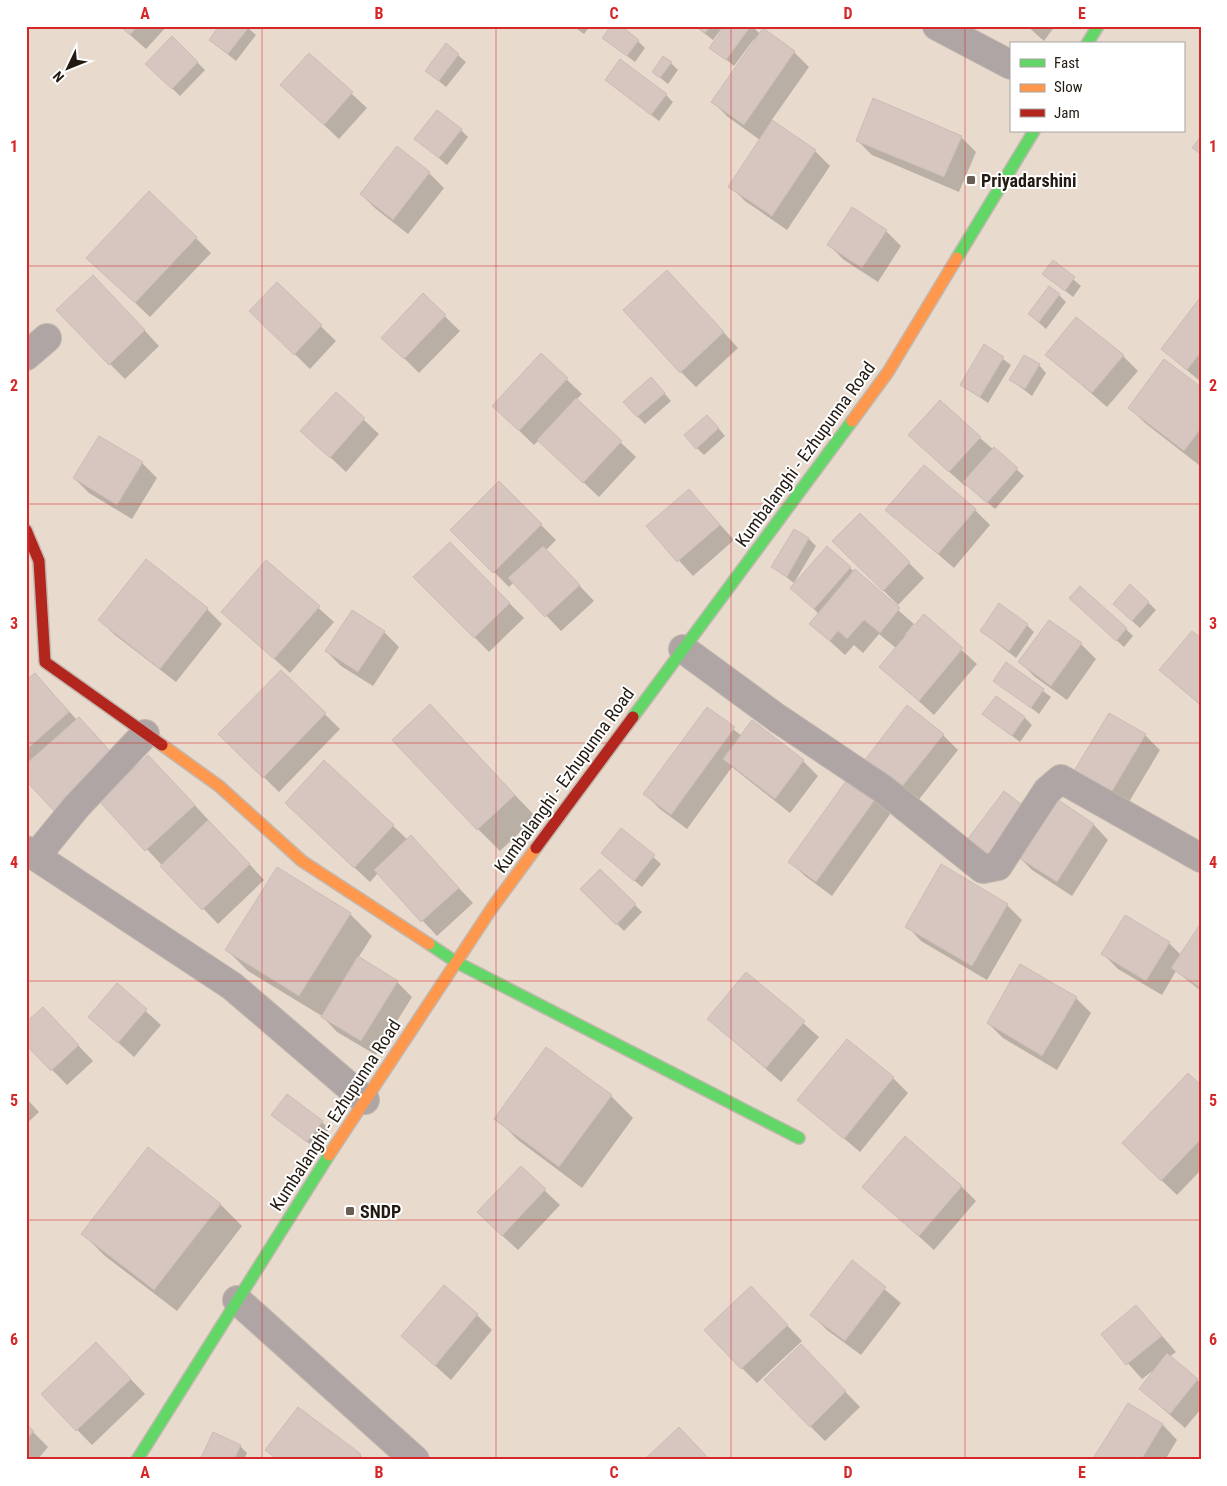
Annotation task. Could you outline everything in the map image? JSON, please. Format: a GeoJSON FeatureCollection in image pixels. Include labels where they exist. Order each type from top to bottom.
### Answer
{"type":"FeatureCollection","features":[{"type":"Feature","properties":{"kind":"main road"},"geometry":{"type":"LineString","coordinates":[[1089,42],[1098,26]]}},
{"type":"Feature","properties":{"kind":"main road","name":"Kumbalanghi - Ezhupunna Road"},"geometry":{"type":"LineString","coordinates":[[137,1460],[365,1100],[492,908],[888,372],[1033,132]]}},
{"type":"Feature","properties":{"kind":"main road"},"geometry":{"type":"LineString","coordinates":[[26,530],[38,561],[45,662],[220,786],[302,861],[456,962],[799,1138]]}},
{"type":"Feature","properties":{"kind":"street"},"geometry":{"type":"LineString","coordinates":[[937,26],[1010,64]]}},
{"type":"Feature","properties":{"kind":"street"},"geometry":{"type":"LineString","coordinates":[[26,356],[47,338]]}},
{"type":"Feature","properties":{"kind":"street"},"geometry":{"type":"LineString","coordinates":[[683,649],[777,718],[883,789],[984,869],[998,866],[1046,791],[1061,779],[1201,858]]}},
{"type":"Feature","properties":{"kind":"street"},"geometry":{"type":"LineString","coordinates":[[145,734],[31,853],[232,986],[365,1100]]}},
{"type":"Feature","properties":{"kind":"street"},"geometry":{"type":"LineString","coordinates":[[237,1300],[415,1460]]}},
{"type":"Feature","properties":{"kind":"building"},"geometry":{"type":"Polygon","coordinates":[[[120,26],[138,26],[130,35],[120,26]]]}},
{"type":"Feature","properties":{"kind":"building"},"geometry":{"type":"Polygon","coordinates":[[[219,26],[249,27],[228,54],[209,40],[219,26]]]}},
{"type":"Feature","properties":{"kind":"building"},"geometry":{"type":"Polygon","coordinates":[[[611,26],[621,26],[639,40],[627,56],[602,38],[611,26]]]}},
{"type":"Feature","properties":{"kind":"building"},"geometry":{"type":"Polygon","coordinates":[[[695,26],[711,26],[705,33],[695,26]]]}},
{"type":"Feature","properties":{"kind":"building"},"geometry":{"type":"Polygon","coordinates":[[[725,26],[751,26],[726,60],[709,48],[725,26]]]}},
{"type":"Feature","properties":{"kind":"building"},"geometry":{"type":"Polygon","coordinates":[[[763,28],[795,51],[744,125],[711,102],[763,28]]]}},
{"type":"Feature","properties":{"kind":"building"},"geometry":{"type":"Polygon","coordinates":[[[172,36],[198,62],[172,89],[145,64],[172,36]]]}},
{"type":"Feature","properties":{"kind":"building"},"geometry":{"type":"Polygon","coordinates":[[[446,43],[459,54],[439,81],[425,71],[446,43]]]}},
{"type":"Feature","properties":{"kind":"building"},"geometry":{"type":"Polygon","coordinates":[[[309,53],[353,92],[324,125],[280,85],[309,53]]]}},
{"type":"Feature","properties":{"kind":"building"},"geometry":{"type":"Polygon","coordinates":[[[663,56],[672,62],[660,78],[652,72],[663,56]]]}},
{"type":"Feature","properties":{"kind":"building"},"geometry":{"type":"Polygon","coordinates":[[[620,59],[667,94],[651,115],[605,80],[620,59]]]}},
{"type":"Feature","properties":{"kind":"building"},"geometry":{"type":"Polygon","coordinates":[[[873,98],[962,136],[944,177],[856,141],[873,98]]]}},
{"type":"Feature","properties":{"kind":"building"},"geometry":{"type":"Polygon","coordinates":[[[437,110],[462,129],[439,158],[414,139],[437,110]]]}},
{"type":"Feature","properties":{"kind":"building"},"geometry":{"type":"Polygon","coordinates":[[[772,120],[816,150],[772,216],[728,187],[772,120]]]}},
{"type":"Feature","properties":{"kind":"building"},"geometry":{"type":"Polygon","coordinates":[[[1201,136],[1201,154],[1192,148],[1201,136]]]}},
{"type":"Feature","properties":{"kind":"building"},"geometry":{"type":"Polygon","coordinates":[[[397,146],[430,172],[393,220],[360,194],[397,146]]]}},
{"type":"Feature","properties":{"kind":"building"},"geometry":{"type":"Polygon","coordinates":[[[149,191],[197,237],[135,303],[86,258],[149,191]]]}},
{"type":"Feature","properties":{"kind":"building"},"geometry":{"type":"Polygon","coordinates":[[[852,207],[887,230],[862,268],[827,245],[852,207]]]}},
{"type":"Feature","properties":{"kind":"building"},"geometry":{"type":"Polygon","coordinates":[[[1053,260],[1075,277],[1065,291],[1042,274],[1053,260]]]}},
{"type":"Feature","properties":{"kind":"building"},"geometry":{"type":"Polygon","coordinates":[[[667,270],[724,332],[680,373],[623,310],[667,270]]]}},
{"type":"Feature","properties":{"kind":"building"},"geometry":{"type":"Polygon","coordinates":[[[93,275],[145,330],[109,365],[56,310],[93,275]]]}},
{"type":"Feature","properties":{"kind":"building"},"geometry":{"type":"Polygon","coordinates":[[[277,282],[322,325],[294,355],[249,311],[277,282]]]}},
{"type":"Feature","properties":{"kind":"building"},"geometry":{"type":"Polygon","coordinates":[[[1049,286],[1060,294],[1039,322],[1028,314],[1049,286]]]}},
{"type":"Feature","properties":{"kind":"building"},"geometry":{"type":"Polygon","coordinates":[[[423,293],[446,315],[404,359],[381,338],[423,293]]]}},
{"type":"Feature","properties":{"kind":"building"},"geometry":{"type":"Polygon","coordinates":[[[1199,299],[1201,300],[1201,352],[1187,370],[1161,349],[1199,299]]]}},
{"type":"Feature","properties":{"kind":"building"},"geometry":{"type":"Polygon","coordinates":[[[1076,317],[1124,355],[1092,393],[1045,355],[1076,317]]]}},
{"type":"Feature","properties":{"kind":"building"},"geometry":{"type":"Polygon","coordinates":[[[984,344],[1004,357],[980,397],[960,385],[984,344]]]}},
{"type":"Feature","properties":{"kind":"building"},"geometry":{"type":"Polygon","coordinates":[[[541,353],[568,378],[519,431],[492,406],[541,353]]]}},
{"type":"Feature","properties":{"kind":"building"},"geometry":{"type":"Polygon","coordinates":[[[1024,355],[1040,364],[1025,389],[1009,380],[1024,355]]]}},
{"type":"Feature","properties":{"kind":"building"},"geometry":{"type":"Polygon","coordinates":[[[1164,359],[1201,387],[1201,428],[1184,451],[1128,408],[1164,359]]]}},
{"type":"Feature","properties":{"kind":"building"},"geometry":{"type":"Polygon","coordinates":[[[651,377],[665,393],[637,417],[623,402],[651,377]]]}},
{"type":"Feature","properties":{"kind":"building"},"geometry":{"type":"Polygon","coordinates":[[[336,392],[365,418],[330,458],[300,431],[336,392]]]}},
{"type":"Feature","properties":{"kind":"building"},"geometry":{"type":"Polygon","coordinates":[[[576,398],[622,441],[583,483],[537,440],[576,398]]]}},
{"type":"Feature","properties":{"kind":"building"},"geometry":{"type":"Polygon","coordinates":[[[940,400],[981,437],[949,472],[908,435],[940,400]]]}},
{"type":"Feature","properties":{"kind":"building"},"geometry":{"type":"Polygon","coordinates":[[[707,415],[719,428],[696,449],[684,435],[707,415]]]}},
{"type":"Feature","properties":{"kind":"building"},"geometry":{"type":"Polygon","coordinates":[[[99,436],[143,462],[117,505],[73,478],[99,436]]]}},
{"type":"Feature","properties":{"kind":"building"},"geometry":{"type":"Polygon","coordinates":[[[994,447],[1018,468],[987,503],[963,482],[994,447]]]}},
{"type":"Feature","properties":{"kind":"building"},"geometry":{"type":"Polygon","coordinates":[[[924,465],[976,509],[938,554],[885,510],[924,465]]]}},
{"type":"Feature","properties":{"kind":"building"},"geometry":{"type":"Polygon","coordinates":[[[499,481],[542,524],[493,573],[450,530],[499,481]]]}},
{"type":"Feature","properties":{"kind":"building"},"geometry":{"type":"Polygon","coordinates":[[[689,489],[720,525],[677,562],[646,526],[689,489]]]}},
{"type":"Feature","properties":{"kind":"building"},"geometry":{"type":"Polygon","coordinates":[[[860,513],[910,562],[883,591],[832,541],[860,513]]]}},
{"type":"Feature","properties":{"kind":"building"},"geometry":{"type":"Polygon","coordinates":[[[794,529],[809,538],[787,577],[771,567],[794,529]]]}},
{"type":"Feature","properties":{"kind":"building"},"geometry":{"type":"Polygon","coordinates":[[[450,542],[510,603],[474,638],[413,577],[450,542]]]}},
{"type":"Feature","properties":{"kind":"building"},"geometry":{"type":"Polygon","coordinates":[[[543,546],[580,585],[545,617],[508,578],[543,546]]]}},
{"type":"Feature","properties":{"kind":"building"},"geometry":{"type":"Polygon","coordinates":[[[827,546],[851,567],[814,609],[790,588],[827,546]]]}},
{"type":"Feature","properties":{"kind":"building"},"geometry":{"type":"Polygon","coordinates":[[[146,559],[208,608],[160,669],[98,620],[146,559]]]}},
{"type":"Feature","properties":{"kind":"building"},"geometry":{"type":"Polygon","coordinates":[[[266,560],[320,606],[274,659],[221,612],[266,560]]]}},
{"type":"Feature","properties":{"kind":"building"},"geometry":{"type":"Polygon","coordinates":[[[855,569],[900,608],[880,633],[864,620],[847,639],[838,631],[830,641],[809,624],[855,569]]]}},
{"type":"Feature","properties":{"kind":"building"},"geometry":{"type":"Polygon","coordinates":[[[1130,584],[1149,602],[1132,621],[1113,604],[1130,584]]]}},
{"type":"Feature","properties":{"kind":"building"},"geometry":{"type":"Polygon","coordinates":[[[1080,586],[1127,628],[1116,641],[1069,598],[1080,586]]]}},
{"type":"Feature","properties":{"kind":"building"},"geometry":{"type":"Polygon","coordinates":[[[999,603],[1028,624],[1009,651],[980,631],[999,603]]]}},
{"type":"Feature","properties":{"kind":"building"},"geometry":{"type":"Polygon","coordinates":[[[352,610],[385,631],[358,672],[325,651],[352,610]]]}},
{"type":"Feature","properties":{"kind":"building"},"geometry":{"type":"Polygon","coordinates":[[[924,614],[963,648],[919,701],[879,667],[924,614]]]}},
{"type":"Feature","properties":{"kind":"building"},"geometry":{"type":"Polygon","coordinates":[[[1049,620],[1082,643],[1051,686],[1018,662],[1049,620]]]}},
{"type":"Feature","properties":{"kind":"building"},"geometry":{"type":"Polygon","coordinates":[[[1192,631],[1201,638],[1201,705],[1159,670],[1192,631]]]}},
{"type":"Feature","properties":{"kind":"building"},"geometry":{"type":"Polygon","coordinates":[[[1006,662],[1044,689],[1031,708],[993,681],[1006,662]]]}},
{"type":"Feature","properties":{"kind":"building"},"geometry":{"type":"Polygon","coordinates":[[[281,670],[326,713],[263,778],[218,734],[281,670]]]}},
{"type":"Feature","properties":{"kind":"building"},"geometry":{"type":"Polygon","coordinates":[[[35,673],[69,712],[26,750],[26,680],[35,673]]]}},
{"type":"Feature","properties":{"kind":"building"},"geometry":{"type":"Polygon","coordinates":[[[996,696],[1025,717],[1012,736],[982,714],[996,696]]]}},
{"type":"Feature","properties":{"kind":"building"},"geometry":{"type":"Polygon","coordinates":[[[430,704],[515,795],[477,830],[392,740],[430,704]]]}},
{"type":"Feature","properties":{"kind":"building"},"geometry":{"type":"Polygon","coordinates":[[[907,705],[944,734],[897,793],[861,765],[907,705]]]}},
{"type":"Feature","properties":{"kind":"building"},"geometry":{"type":"Polygon","coordinates":[[[707,707],[735,727],[671,815],[643,794],[707,707]]]}},
{"type":"Feature","properties":{"kind":"building"},"geometry":{"type":"Polygon","coordinates":[[[1109,713],[1146,734],[1111,793],[1074,771],[1109,713]]]}},
{"type":"Feature","properties":{"kind":"building"},"geometry":{"type":"Polygon","coordinates":[[[79,717],[116,758],[55,812],[26,781],[26,764],[79,717]]]}},
{"type":"Feature","properties":{"kind":"building"},"geometry":{"type":"Polygon","coordinates":[[[752,720],[804,760],[775,799],[723,759],[752,720]]]}},
{"type":"Feature","properties":{"kind":"building"},"geometry":{"type":"Polygon","coordinates":[[[148,755],[195,805],[145,851],[99,801],[148,755]]]}},
{"type":"Feature","properties":{"kind":"building"},"geometry":{"type":"Polygon","coordinates":[[[324,760],[394,825],[354,868],[285,803],[324,760]]]}},
{"type":"Feature","properties":{"kind":"building"},"geometry":{"type":"Polygon","coordinates":[[[851,774],[879,794],[816,882],[788,862],[851,774]]]}},
{"type":"Feature","properties":{"kind":"building"},"geometry":{"type":"Polygon","coordinates":[[[1004,791],[1030,811],[992,860],[967,840],[1004,791]]]}},
{"type":"Feature","properties":{"kind":"building"},"geometry":{"type":"Polygon","coordinates":[[[1054,797],[1094,824],[1057,882],[1016,856],[1054,797]]]}},
{"type":"Feature","properties":{"kind":"building"},"geometry":{"type":"Polygon","coordinates":[[[208,820],[250,864],[202,910],[160,866],[208,820]]]}},
{"type":"Feature","properties":{"kind":"building"},"geometry":{"type":"Polygon","coordinates":[[[621,828],[655,855],[634,881],[601,853],[621,828]]]}},
{"type":"Feature","properties":{"kind":"building"},"geometry":{"type":"Polygon","coordinates":[[[411,835],[459,888],[421,922],[374,870],[411,835]]]}},
{"type":"Feature","properties":{"kind":"building"},"geometry":{"type":"Polygon","coordinates":[[[941,864],[1008,904],[972,966],[905,927],[941,864]]]}},
{"type":"Feature","properties":{"kind":"building"},"geometry":{"type":"Polygon","coordinates":[[[277,867],[351,913],[299,996],[225,950],[277,867]]]}},
{"type":"Feature","properties":{"kind":"building"},"geometry":{"type":"Polygon","coordinates":[[[600,869],[636,904],[616,925],[580,889],[600,869]]]}},
{"type":"Feature","properties":{"kind":"building"},"geometry":{"type":"Polygon","coordinates":[[[1125,915],[1170,942],[1146,981],[1101,954],[1125,915]]]}},
{"type":"Feature","properties":{"kind":"building"},"geometry":{"type":"Polygon","coordinates":[[[1201,923],[1201,988],[1171,968],[1201,923]]]}},
{"type":"Feature","properties":{"kind":"building"},"geometry":{"type":"Polygon","coordinates":[[[358,956],[398,981],[361,1041],[321,1017],[358,956]]]}},
{"type":"Feature","properties":{"kind":"building"},"geometry":{"type":"Polygon","coordinates":[[[1020,964],[1077,997],[1042,1056],[987,1023],[1020,964]]]}},
{"type":"Feature","properties":{"kind":"building"},"geometry":{"type":"Polygon","coordinates":[[[746,972],[805,1021],[766,1068],[707,1019],[746,972]]]}},
{"type":"Feature","properties":{"kind":"building"},"geometry":{"type":"Polygon","coordinates":[[[117,983],[147,1009],[118,1043],[88,1017],[117,983]]]}},
{"type":"Feature","properties":{"kind":"building"},"geometry":{"type":"Polygon","coordinates":[[[43,1007],[79,1045],[51,1071],[26,1045],[26,1022],[43,1007]]]}},
{"type":"Feature","properties":{"kind":"building"},"geometry":{"type":"Polygon","coordinates":[[[847,1039],[894,1077],[844,1139],[797,1100],[847,1039]]]}},
{"type":"Feature","properties":{"kind":"building"},"geometry":{"type":"Polygon","coordinates":[[[546,1047],[612,1095],[559,1167],[494,1119],[546,1047]]]}},
{"type":"Feature","properties":{"kind":"building"},"geometry":{"type":"Polygon","coordinates":[[[1188,1073],[1201,1085],[1201,1139],[1161,1181],[1122,1143],[1188,1073]]]}},
{"type":"Feature","properties":{"kind":"building"},"geometry":{"type":"Polygon","coordinates":[[[287,1094],[323,1121],[307,1142],[271,1115],[287,1094]]]}},
{"type":"Feature","properties":{"kind":"building"},"geometry":{"type":"Polygon","coordinates":[[[905,1136],[962,1186],[919,1236],[862,1187],[905,1136]]]}},
{"type":"Feature","properties":{"kind":"building"},"geometry":{"type":"Polygon","coordinates":[[[148,1147],[221,1204],[154,1290],[81,1234],[148,1147]]]}},
{"type":"Feature","properties":{"kind":"building"},"geometry":{"type":"Polygon","coordinates":[[[521,1166],[546,1189],[502,1236],[477,1212],[521,1166]]]}},
{"type":"Feature","properties":{"kind":"building"},"geometry":{"type":"Polygon","coordinates":[[[852,1260],[886,1287],[845,1341],[810,1315],[852,1260]]]}},
{"type":"Feature","properties":{"kind":"building"},"geometry":{"type":"Polygon","coordinates":[[[444,1285],[478,1314],[435,1366],[401,1336],[444,1285]]]}},
{"type":"Feature","properties":{"kind":"building"},"geometry":{"type":"Polygon","coordinates":[[[751,1286],[788,1325],[741,1369],[704,1330],[751,1286]]]}},
{"type":"Feature","properties":{"kind":"building"},"geometry":{"type":"Polygon","coordinates":[[[1136,1305],[1162,1336],[1126,1365],[1101,1334],[1136,1305]]]}},
{"type":"Feature","properties":{"kind":"building"},"geometry":{"type":"Polygon","coordinates":[[[96,1342],[131,1379],[76,1431],[41,1394],[96,1342]]]}},
{"type":"Feature","properties":{"kind":"building"},"geometry":{"type":"Polygon","coordinates":[[[801,1344],[846,1391],[810,1427],[764,1380],[801,1344]]]}},
{"type":"Feature","properties":{"kind":"building"},"geometry":{"type":"Polygon","coordinates":[[[1167,1353],[1198,1379],[1170,1414],[1139,1389],[1167,1353]]]}},
{"type":"Feature","properties":{"kind":"building"},"geometry":{"type":"Polygon","coordinates":[[[1128,1403],[1163,1424],[1141,1460],[1092,1460],[1128,1403]]]}},
{"type":"Feature","properties":{"kind":"building"},"geometry":{"type":"Polygon","coordinates":[[[298,1407],[361,1454],[357,1460],[278,1460],[265,1450],[298,1407]]]}},
{"type":"Feature","properties":{"kind":"building"},"geometry":{"type":"Polygon","coordinates":[[[26,1424],[34,1431],[26,1440],[26,1424]]]}},
{"type":"Feature","properties":{"kind":"building"},"geometry":{"type":"Polygon","coordinates":[[[679,1427],[710,1460],[644,1460],[679,1427]]]}},
{"type":"Feature","properties":{"kind":"building"},"geometry":{"type":"Polygon","coordinates":[[[213,1432],[241,1445],[234,1460],[200,1460],[213,1432]]]}},
{"type":"Feature","properties":{"kind":"traffic: fast"},"geometry":{"type":"LineString","coordinates":[[1088,42],[1098,26]]}},
{"type":"Feature","properties":{"kind":"traffic: fast"},"geometry":{"type":"LineString","coordinates":[[957,258],[1033,132]]}},
{"type":"Feature","properties":{"kind":"traffic: fast"},"geometry":{"type":"LineString","coordinates":[[633,717],[852,421]]}},
{"type":"Feature","properties":{"kind":"traffic: fast"},"geometry":{"type":"LineString","coordinates":[[429,944],[456,962],[799,1138]]}},
{"type":"Feature","properties":{"kind":"traffic: fast"},"geometry":{"type":"LineString","coordinates":[[137,1460],[329,1155]]}},
{"type":"Feature","properties":{"kind":"traffic: slow"},"geometry":{"type":"LineString","coordinates":[[852,421],[888,372],[957,258]]}},
{"type":"Feature","properties":{"kind":"traffic: slow"},"geometry":{"type":"LineString","coordinates":[[162,745],[219,786],[302,861],[429,944]]}},
{"type":"Feature","properties":{"kind":"traffic: slow"},"geometry":{"type":"LineString","coordinates":[[329,1155],[492,908],[536,848]]}},
{"type":"Feature","properties":{"kind":"traffic: jam"},"geometry":{"type":"LineString","coordinates":[[26,530],[39,561],[45,662],[162,745]]}},
{"type":"Feature","properties":{"kind":"traffic: jam"},"geometry":{"type":"LineString","coordinates":[[536,848],[633,717]]}},
{"type":"Feature","properties":{"kind":"place","name":"Priyadarshini"},"geometry":{"type":"Point","coordinates":[971,180]}},
{"type":"Feature","properties":{"kind":"place","name":"SNDP"},"geometry":{"type":"Point","coordinates":[350,1211]}}]}
